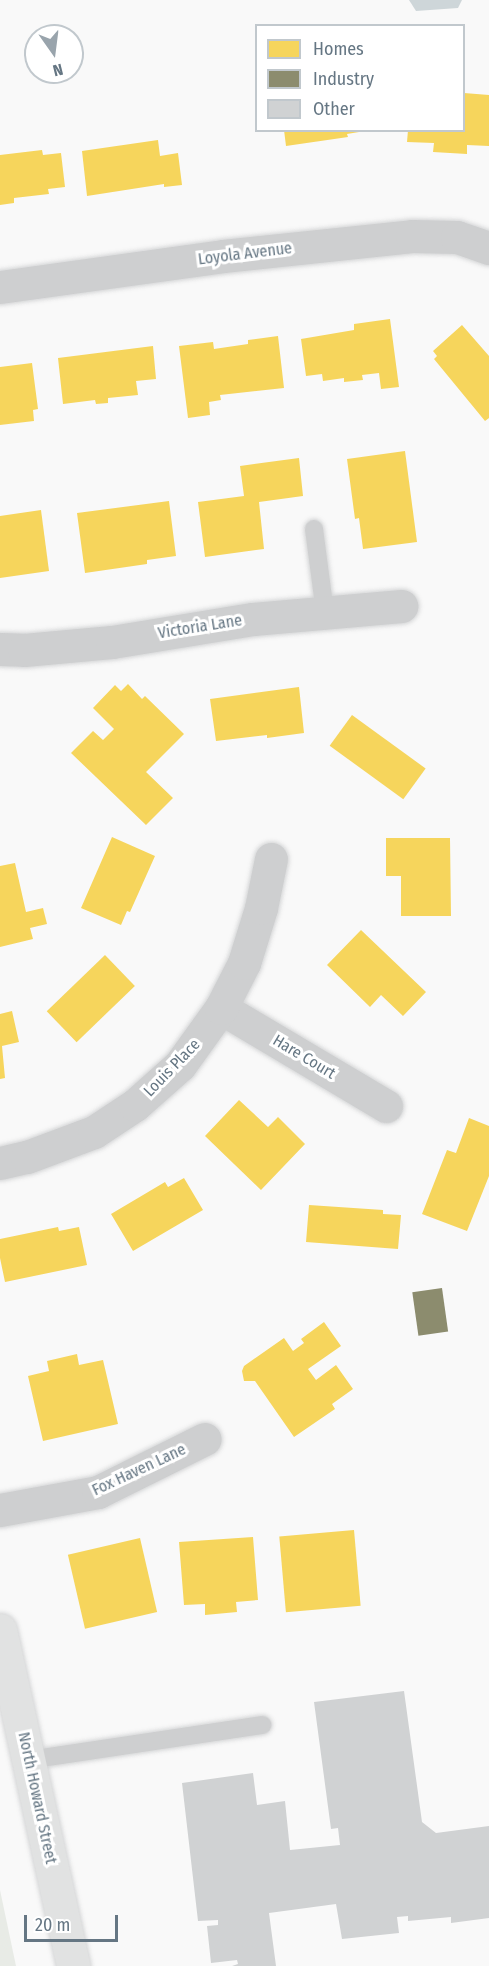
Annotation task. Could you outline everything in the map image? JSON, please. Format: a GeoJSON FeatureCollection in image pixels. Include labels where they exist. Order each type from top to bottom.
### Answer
{"type":"FeatureCollection","features":[{"type":"Feature","properties":{"kind":"street","name":"Loyola Avenue"},"geometry":{"type":"LineString","coordinates":[[0,287],[246,254],[412,237],[457,237],[489,248]]}},
{"type":"Feature","properties":{"kind":"street","name":"Victoria Lane"},"geometry":{"type":"LineString","coordinates":[[0,649],[24,650],[112,642],[253,619],[401,606]]}},
{"type":"Feature","properties":{"kind":"street","name":"Louis Place"},"geometry":{"type":"LineString","coordinates":[[0,1163],[27,1156],[94,1132],[135,1105],[180,1065],[221,1008],[244,963],[261,908],[271,859]]}},
{"type":"Feature","properties":{"kind":"street","name":"Hare Court"},"geometry":{"type":"LineString","coordinates":[[221,1008],[386,1106]]}},
{"type":"Feature","properties":{"kind":"street","name":"Fox Haven Lane"},"geometry":{"type":"LineString","coordinates":[[0,1510],[98,1492],[205,1439]]}},
{"type":"Feature","properties":{"kind":"street","name":"North Howard Street"},"geometry":{"type":"LineString","coordinates":[[0,1630],[73,1966]]}},
{"type":"Feature","properties":{"kind":"lane"},"geometry":{"type":"LineString","coordinates":[[314,530],[325,613]]}},
{"type":"Feature","properties":{"kind":"lane"},"geometry":{"type":"LineString","coordinates":[[28,1760],[262,1725]]}},
{"type":"Feature","properties":{"kind":"shaded area"},"geometry":{"type":"Polygon","coordinates":[[[409,0],[462,0],[458,8],[416,11],[409,0]]]}},
{"type":"Feature","properties":{"kind":"shaded area"},"geometry":{"type":"Polygon","coordinates":[[[0,1890],[16,1966],[0,1966],[0,1890]]]}},
{"type":"Feature","properties":{"kind":"building: Homes"},"geometry":{"type":"Polygon","coordinates":[[[465,93],[489,95],[489,146],[467,145],[467,154],[433,152],[434,143],[407,142],[408,132],[465,132],[465,93]]]}},
{"type":"Feature","properties":{"kind":"building: Homes"},"geometry":{"type":"Polygon","coordinates":[[[284,132],[359,132],[347,134],[348,137],[286,146],[284,132]]]}},
{"type":"Feature","properties":{"kind":"building: Homes"},"geometry":{"type":"Polygon","coordinates":[[[158,140],[160,156],[178,153],[182,185],[164,187],[164,184],[87,196],[82,151],[158,140]]]}},
{"type":"Feature","properties":{"kind":"building: Homes"},"geometry":{"type":"Polygon","coordinates":[[[42,150],[43,155],[61,153],[65,187],[48,189],[49,194],[14,198],[14,203],[0,205],[0,155],[42,150]]]}},
{"type":"Feature","properties":{"kind":"building: Homes"},"geometry":{"type":"Polygon","coordinates":[[[390,319],[399,387],[381,389],[379,373],[362,375],[363,380],[344,382],[344,378],[323,381],[322,374],[306,376],[301,339],[354,330],[354,324],[390,319]]]}},
{"type":"Feature","properties":{"kind":"building: Homes"},"geometry":{"type":"Polygon","coordinates":[[[462,325],[489,356],[489,418],[485,421],[434,359],[437,356],[433,351],[462,325]]]}},
{"type":"Feature","properties":{"kind":"building: Homes"},"geometry":{"type":"Polygon","coordinates":[[[278,336],[284,388],[220,395],[221,400],[209,402],[210,415],[188,418],[179,346],[213,342],[214,349],[248,344],[248,340],[278,336]]]}},
{"type":"Feature","properties":{"kind":"building: Homes"},"geometry":{"type":"Polygon","coordinates":[[[153,346],[156,379],[136,381],[138,395],[108,398],[108,403],[96,404],[95,400],[63,404],[58,358],[153,346]]]}},
{"type":"Feature","properties":{"kind":"building: Homes"},"geometry":{"type":"Polygon","coordinates":[[[32,363],[38,409],[33,410],[34,421],[0,425],[0,367],[32,363]]]}},
{"type":"Feature","properties":{"kind":"building: Homes"},"geometry":{"type":"Polygon","coordinates":[[[405,451],[417,542],[363,549],[359,518],[355,519],[347,459],[405,451]]]}},
{"type":"Feature","properties":{"kind":"building: Homes"},"geometry":{"type":"Polygon","coordinates":[[[299,458],[303,496],[259,502],[264,549],[205,557],[198,502],[244,496],[240,466],[299,458]]]}},
{"type":"Feature","properties":{"kind":"building: Homes"},"geometry":{"type":"Polygon","coordinates":[[[169,501],[176,556],[147,560],[147,564],[85,573],[77,513],[169,501]]]}},
{"type":"Feature","properties":{"kind":"building: Homes"},"geometry":{"type":"Polygon","coordinates":[[[41,510],[49,571],[0,578],[0,516],[41,510]]]}},
{"type":"Feature","properties":{"kind":"building: Homes"},"geometry":{"type":"Polygon","coordinates":[[[128,684],[142,699],[145,696],[184,734],[146,772],[173,798],[146,825],[71,753],[93,731],[103,740],[114,729],[93,708],[115,685],[121,691],[128,684]]]}},
{"type":"Feature","properties":{"kind":"building: Homes"},"geometry":{"type":"Polygon","coordinates":[[[299,687],[304,733],[216,741],[210,699],[299,687]]]}},
{"type":"Feature","properties":{"kind":"building: Homes"},"geometry":{"type":"Polygon","coordinates":[[[352,715],[426,768],[403,799],[330,746],[352,715]]]}},
{"type":"Feature","properties":{"kind":"building: Homes"},"geometry":{"type":"Polygon","coordinates":[[[112,837],[155,856],[130,912],[127,911],[121,925],[81,908],[112,837]]]}},
{"type":"Feature","properties":{"kind":"building: Homes"},"geometry":{"type":"Polygon","coordinates":[[[386,838],[450,838],[451,916],[401,916],[401,876],[386,876],[386,838]]]}},
{"type":"Feature","properties":{"kind":"building: Homes"},"geometry":{"type":"Polygon","coordinates":[[[15,863],[26,912],[43,908],[47,924],[30,928],[33,939],[0,947],[0,866],[15,863]]]}},
{"type":"Feature","properties":{"kind":"building: Homes"},"geometry":{"type":"Polygon","coordinates":[[[361,930],[426,992],[403,1016],[381,995],[370,1007],[327,965],[361,930]]]}},
{"type":"Feature","properties":{"kind":"building: Homes"},"geometry":{"type":"Polygon","coordinates":[[[105,955],[135,986],[77,1042],[47,1011],[105,955]]]}},
{"type":"Feature","properties":{"kind":"building: Homes"},"geometry":{"type":"Polygon","coordinates":[[[12,1011],[19,1042],[2,1046],[5,1078],[0,1079],[0,1014],[12,1011]]]}},
{"type":"Feature","properties":{"kind":"building: Homes"},"geometry":{"type":"Polygon","coordinates":[[[239,1100],[268,1127],[278,1117],[305,1144],[261,1190],[205,1136],[239,1100]]]}},
{"type":"Feature","properties":{"kind":"building: Homes"},"geometry":{"type":"Polygon","coordinates":[[[469,1118],[489,1126],[489,1176],[467,1231],[422,1214],[447,1150],[456,1153],[469,1118]]]}},
{"type":"Feature","properties":{"kind":"building: Homes"},"geometry":{"type":"Polygon","coordinates":[[[184,1178],[203,1210],[133,1251],[111,1214],[165,1182],[168,1187],[184,1178]]]}},
{"type":"Feature","properties":{"kind":"building: Homes"},"geometry":{"type":"Polygon","coordinates":[[[309,1205],[383,1210],[383,1214],[401,1215],[398,1249],[306,1242],[309,1205]]]}},
{"type":"Feature","properties":{"kind":"building: Homes"},"geometry":{"type":"Polygon","coordinates":[[[58,1227],[59,1231],[79,1227],[87,1265],[5,1282],[0,1258],[0,1239],[58,1227]]]}},
{"type":"Feature","properties":{"kind":"building: Homes"},"geometry":{"type":"Polygon","coordinates":[[[324,1322],[341,1346],[308,1369],[316,1380],[336,1365],[353,1389],[332,1404],[335,1409],[294,1437],[255,1381],[244,1381],[242,1371],[244,1366],[284,1338],[293,1351],[304,1343],[301,1339],[324,1322]]]}},
{"type":"Feature","properties":{"kind":"building: Homes"},"geometry":{"type":"Polygon","coordinates":[[[77,1354],[79,1365],[103,1360],[118,1424],[43,1441],[28,1376],[49,1371],[47,1361],[77,1354]]]}},
{"type":"Feature","properties":{"kind":"building: Homes"},"geometry":{"type":"Polygon","coordinates":[[[354,1530],[361,1606],[286,1612],[279,1537],[354,1530]]]}},
{"type":"Feature","properties":{"kind":"building: Homes"},"geometry":{"type":"Polygon","coordinates":[[[253,1537],[258,1600],[236,1602],[237,1612],[205,1615],[205,1604],[184,1605],[179,1542],[253,1537]]]}},
{"type":"Feature","properties":{"kind":"building: Homes"},"geometry":{"type":"Polygon","coordinates":[[[140,1538],[157,1612],[85,1629],[68,1555],[140,1538]]]}},
{"type":"Feature","properties":{"kind":"building: Industry"},"geometry":{"type":"Polygon","coordinates":[[[442,1288],[448,1332],[418,1336],[412,1292],[442,1288]]]}},
{"type":"Feature","properties":{"kind":"building: Other"},"geometry":{"type":"Polygon","coordinates":[[[404,1691],[422,1822],[436,1833],[489,1826],[489,1918],[451,1923],[451,1917],[408,1921],[408,1916],[397,1917],[399,1933],[342,1939],[336,1904],[269,1913],[276,1966],[232,1966],[238,1964],[237,1960],[211,1963],[207,1926],[218,1925],[218,1920],[198,1921],[182,1783],[253,1773],[257,1805],[285,1801],[290,1850],[340,1845],[338,1828],[331,1829],[314,1702],[404,1691]]]}}]}
